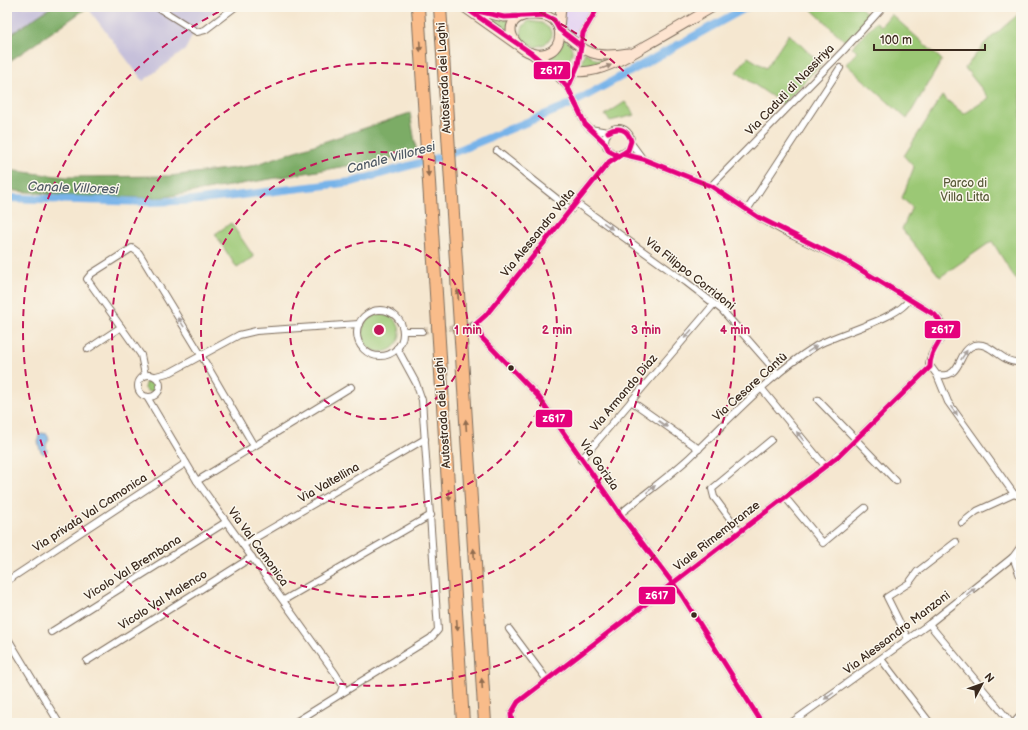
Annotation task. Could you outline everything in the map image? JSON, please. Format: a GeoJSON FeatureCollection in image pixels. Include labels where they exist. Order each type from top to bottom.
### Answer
{"type":"FeatureCollection","features":[{"type":"Feature","properties":{"kind":"highway","name":"Autostrada dei Laghi"},"geometry":{"type":"LineString","coordinates":[[418,7],[463,723]]}},
{"type":"Feature","properties":{"kind":"highway","name":"Autostrada dei Laghi"},"geometry":{"type":"LineString","coordinates":[[440,7],[485,723]]}},
{"type":"Feature","properties":{"kind":"street"},"geometry":{"type":"LineString","coordinates":[[157,7],[197,32],[205,30],[235,7]]}},
{"type":"Feature","properties":{"kind":"street"},"geometry":{"type":"LineString","coordinates":[[517,45],[512,37],[514,23],[535,7]]}},
{"type":"Feature","properties":{"kind":"street"},"geometry":{"type":"LineString","coordinates":[[531,53],[546,54],[554,49],[559,40],[561,7]]}},
{"type":"Feature","properties":{"kind":"street"},"geometry":{"type":"LineString","coordinates":[[568,88],[579,60],[583,33],[598,7]]}},
{"type":"Feature","properties":{"kind":"street"},"geometry":{"type":"LineString","coordinates":[[544,62],[559,68],[575,71],[598,71],[635,53],[713,7]]}},
{"type":"Feature","properties":{"kind":"street","name":"Via Caduti di Nassiriya"},"geometry":{"type":"LineString","coordinates":[[711,186],[844,50],[883,7]]}},
{"type":"Feature","properties":{"kind":"street"},"geometry":{"type":"LineString","coordinates":[[465,8],[494,15],[544,15],[550,17],[559,29],[590,52],[602,56],[635,53]]}},
{"type":"Feature","properties":{"kind":"street"},"geometry":{"type":"LineString","coordinates":[[465,8],[517,45],[544,62],[568,88],[583,122],[605,143],[609,151],[643,159],[711,186],[782,231],[861,269],[935,315],[943,326],[943,335],[930,357],[933,372],[948,402],[1014,494],[1021,497]]}},
{"type":"Feature","properties":{"kind":"street"},"geometry":{"type":"LineString","coordinates":[[747,210],[840,68]]}},
{"type":"Feature","properties":{"kind":"street"},"geometry":{"type":"LineString","coordinates":[[588,128],[608,132],[615,128],[624,130],[630,135],[631,143],[643,159]]}},
{"type":"Feature","properties":{"kind":"street"},"geometry":{"type":"LineString","coordinates":[[605,143],[608,132]]}},
{"type":"Feature","properties":{"kind":"street"},"geometry":{"type":"LineString","coordinates":[[621,154],[628,150],[631,143]]}},
{"type":"Feature","properties":{"kind":"street"},"geometry":{"type":"LineString","coordinates":[[497,151],[571,210]]}},
{"type":"Feature","properties":{"kind":"street","name":"Via Alessandro Volta"},"geometry":{"type":"LineString","coordinates":[[475,325],[609,162],[621,154]]}},
{"type":"Feature","properties":{"kind":"street","name":"Via Filippo Corridoni"},"geometry":{"type":"LineString","coordinates":[[576,203],[714,304],[736,325],[778,374]]}},
{"type":"Feature","properties":{"kind":"street"},"geometry":{"type":"LineString","coordinates":[[145,375],[144,363],[140,353],[88,283],[87,279],[91,274],[132,248],[139,253],[254,446]]}},
{"type":"Feature","properties":{"kind":"street","name":"Via Cesare Cantù"},"geometry":{"type":"LineString","coordinates":[[620,514],[699,448],[778,374],[818,345],[873,323],[906,304],[909,299]]}},
{"type":"Feature","properties":{"kind":"street","name":"Via Armando Diaz"},"geometry":{"type":"LineString","coordinates":[[581,460],[714,304]]}},
{"type":"Feature","properties":{"kind":"street"},"geometry":{"type":"LineString","coordinates":[[373,311],[387,311],[398,318],[403,331],[397,348],[386,355],[374,355],[364,349],[358,338],[357,332],[362,318],[373,311]]}},
{"type":"Feature","properties":{"kind":"street"},"geometry":{"type":"LineString","coordinates":[[160,382],[170,372],[239,335],[256,331],[359,324]]}},
{"type":"Feature","properties":{"kind":"street","name":"Via Gorizia"},"geometry":{"type":"LineString","coordinates":[[475,325],[482,338],[538,396],[581,460],[681,594],[762,723]]}},
{"type":"Feature","properties":{"kind":"street"},"geometry":{"type":"LineString","coordinates":[[344,326],[357,332]]}},
{"type":"Feature","properties":{"kind":"street"},"geometry":{"type":"LineString","coordinates":[[88,349],[121,327]]}},
{"type":"Feature","properties":{"kind":"street"},"geometry":{"type":"LineString","coordinates":[[403,331],[422,331]]}},
{"type":"Feature","properties":{"kind":"street","name":"Viale Rimembranze"},"geometry":{"type":"LineString","coordinates":[[512,723],[511,714],[518,702],[825,466],[856,439],[919,376],[933,372],[944,376],[951,374],[968,349],[975,345],[985,346],[1013,362],[1021,360]]}},
{"type":"Feature","properties":{"kind":"street"},"geometry":{"type":"LineString","coordinates":[[294,723],[436,634],[438,630],[422,400],[416,383],[397,348]]}},
{"type":"Feature","properties":{"kind":"street"},"geometry":{"type":"LineString","coordinates":[[144,363],[154,375],[160,382],[160,391],[155,396],[147,397],[141,394],[138,387],[139,380],[145,375],[154,375],[170,372]]}},
{"type":"Feature","properties":{"kind":"street"},"geometry":{"type":"LineString","coordinates":[[197,482],[351,387]]}},
{"type":"Feature","properties":{"kind":"street"},"geometry":{"type":"LineString","coordinates":[[762,389],[825,466]]}},
{"type":"Feature","properties":{"kind":"street","name":"Via Val Camonica"},"geometry":{"type":"LineString","coordinates":[[155,396],[156,410]]}},
{"type":"Feature","properties":{"kind":"street","name":"Via Val Camonica"},"geometry":{"type":"LineString","coordinates":[[147,397],[197,482],[284,600],[341,682],[343,689],[340,694]]}},
{"type":"Feature","properties":{"kind":"street"},"geometry":{"type":"LineString","coordinates":[[818,400],[896,481]]}},
{"type":"Feature","properties":{"kind":"street"},"geometry":{"type":"LineString","coordinates":[[631,401],[699,448]]}},
{"type":"Feature","properties":{"kind":"street","name":"Via Valtellina"},"geometry":{"type":"LineString","coordinates":[[243,545],[425,439]]}},
{"type":"Feature","properties":{"kind":"street"},"geometry":{"type":"LineString","coordinates":[[740,532],[711,492],[716,486],[771,440]]}},
{"type":"Feature","properties":{"kind":"street","name":"Via privata Val Camonica"},"geometry":{"type":"LineString","coordinates":[[7,581],[186,463]]}},
{"type":"Feature","properties":{"kind":"street"},"geometry":{"type":"LineString","coordinates":[[962,524],[977,510],[1014,494]]}},
{"type":"Feature","properties":{"kind":"street"},"geometry":{"type":"LineString","coordinates":[[785,497],[823,543],[865,508]]}},
{"type":"Feature","properties":{"kind":"street"},"geometry":{"type":"LineString","coordinates":[[284,600],[430,515]]}},
{"type":"Feature","properties":{"kind":"street","name":"Vicolo Val Brembana"},"geometry":{"type":"LineString","coordinates":[[52,632],[226,522]]}},
{"type":"Feature","properties":{"kind":"street"},"geometry":{"type":"LineString","coordinates":[[908,639],[887,598],[909,583],[917,572],[956,542]]}},
{"type":"Feature","properties":{"kind":"street","name":"Via Alessandro Manzoni"},"geometry":{"type":"LineString","coordinates":[[791,723],[929,624],[1013,557],[1021,546]]}},
{"type":"Feature","properties":{"kind":"street"},"geometry":{"type":"LineString","coordinates":[[1013,557],[1021,579]]}},
{"type":"Feature","properties":{"kind":"street","name":"Vicolo Val Malenco"},"geometry":{"type":"LineString","coordinates":[[87,662],[252,558]]}},
{"type":"Feature","properties":{"kind":"street"},"geometry":{"type":"LineString","coordinates":[[929,624],[1012,723],[1021,715]]}},
{"type":"Feature","properties":{"kind":"street"},"geometry":{"type":"LineString","coordinates":[[509,629],[547,680]]}},
{"type":"Feature","properties":{"kind":"street"},"geometry":{"type":"LineString","coordinates":[[7,637],[59,723]]}},
{"type":"Feature","properties":{"kind":"street"},"geometry":{"type":"LineString","coordinates":[[7,652],[14,648]]}},
{"type":"Feature","properties":{"kind":"street"},"geometry":{"type":"LineString","coordinates":[[881,659],[930,723]]}},
{"type":"Feature","properties":{"kind":"shaded area"},"geometry":{"type":"Polygon","coordinates":[[[7,7],[51,7],[7,37],[7,7]]]}},
{"type":"Feature","properties":{"kind":"shaded area"},"geometry":{"type":"Polygon","coordinates":[[[87,7],[221,7],[199,23],[185,50],[143,81],[87,7]]]}},
{"type":"Feature","properties":{"kind":"shaded area"},"geometry":{"type":"Polygon","coordinates":[[[562,7],[595,7],[577,41],[562,30],[564,24],[562,7]]]}},
{"type":"Feature","properties":{"kind":"green space"},"geometry":{"type":"Polygon","coordinates":[[[51,7],[87,8],[7,63],[7,37],[51,7]]]}},
{"type":"Feature","properties":{"kind":"green space"},"geometry":{"type":"Polygon","coordinates":[[[812,7],[860,7],[870,16],[846,42],[811,9],[812,7]]]}},
{"type":"Feature","properties":{"kind":"green space","name":"Parco di Villa Litta"},"geometry":{"type":"Polygon","coordinates":[[[1021,12],[1021,288],[992,241],[940,277],[902,229],[912,207],[902,198],[914,167],[904,156],[942,96],[964,114],[989,98],[965,68],[985,43],[1021,12]]]}},
{"type":"Feature","properties":{"kind":"green space"},"geometry":{"type":"Polygon","coordinates":[[[891,14],[942,60],[907,119],[846,64],[857,52],[852,47],[876,22],[881,26],[891,14]]]}},
{"type":"Feature","properties":{"kind":"green space"},"geometry":{"type":"Polygon","coordinates":[[[487,18],[512,20],[508,34],[487,18]]]}},
{"type":"Feature","properties":{"kind":"green space"},"geometry":{"type":"Polygon","coordinates":[[[529,21],[542,23],[550,29],[552,36],[545,44],[536,47],[531,46],[524,40],[521,33],[522,29],[529,21]]]}},
{"type":"Feature","properties":{"kind":"green space"},"geometry":{"type":"Polygon","coordinates":[[[789,34],[821,64],[783,104],[736,72],[748,57],[766,68],[789,34]]]}},
{"type":"Feature","properties":{"kind":"green space"},"geometry":{"type":"Polygon","coordinates":[[[564,38],[570,44],[572,50],[569,59],[566,62],[548,56],[560,47],[564,38]]]}},
{"type":"Feature","properties":{"kind":"green space"},"geometry":{"type":"Polygon","coordinates":[[[585,52],[595,59],[613,61],[587,66],[581,65],[585,52]]]}},
{"type":"Feature","properties":{"kind":"green space"},"geometry":{"type":"Polygon","coordinates":[[[625,102],[635,115],[610,121],[605,115],[625,102]]]}},
{"type":"Feature","properties":{"kind":"green space"},"geometry":{"type":"Polygon","coordinates":[[[410,113],[417,154],[159,198],[68,196],[7,190],[7,170],[66,177],[170,176],[251,166],[410,113]]]}},
{"type":"Feature","properties":{"kind":"green space"},"geometry":{"type":"Polygon","coordinates":[[[231,223],[254,257],[237,268],[215,234],[231,223]]]}},
{"type":"Feature","properties":{"kind":"green space"},"geometry":{"type":"Polygon","coordinates":[[[377,314],[385,314],[395,319],[399,326],[399,340],[395,347],[385,352],[377,352],[367,347],[365,344],[362,337],[362,329],[367,319],[370,317],[377,314]]]}},
{"type":"Feature","properties":{"kind":"green space"},"geometry":{"type":"Polygon","coordinates":[[[150,380],[154,382],[156,386],[154,390],[150,392],[146,390],[144,386],[146,382],[150,380]]]}},
{"type":"Feature","properties":{"kind":"water"},"geometry":{"type":"Polygon","coordinates":[[[41,433],[47,434],[49,439],[46,445],[47,451],[44,454],[42,453],[38,443],[38,437],[41,433]]]}},
{"type":"Feature","properties":{"kind":"waterway","name":"Canale Villoresi"},"geometry":{"type":"LineString","coordinates":[[7,198],[150,202],[199,200],[352,182],[447,155],[571,104],[747,7]]}},
{"type":"Feature","properties":{"kind":"tunnel"},"geometry":{"type":"LineString","coordinates":[[422,331],[474,325]]}},
{"type":"Feature","properties":{"kind":"transit line","name":"z617"},"geometry":{"type":"LineString","coordinates":[[464,7],[531,53],[555,73],[568,88],[585,124],[605,143],[609,151],[617,155]]}},
{"type":"Feature","properties":{"kind":"transit line","name":"z617"},"geometry":{"type":"LineString","coordinates":[[576,105],[568,88],[578,65],[583,33],[598,7]]}},
{"type":"Feature","properties":{"kind":"transit line","name":"z617"},"geometry":{"type":"LineString","coordinates":[[473,10],[504,17],[544,15],[554,20],[559,29],[581,46]]}},
{"type":"Feature","properties":{"kind":"transit line","name":"z617"},"geometry":{"type":"LineString","coordinates":[[608,132],[615,129],[625,131],[630,137],[631,141],[628,150],[609,163]]}},
{"type":"Feature","properties":{"kind":"transit line","name":"z617"},"geometry":{"type":"LineString","coordinates":[[476,324],[486,315],[609,162],[622,154],[643,159],[711,186],[758,217],[848,262],[935,315],[943,329],[940,341],[933,352],[930,367],[840,455],[518,702],[511,714],[512,723]]}},
{"type":"Feature","properties":{"kind":"transit line","name":"z617"},"geometry":{"type":"LineString","coordinates":[[476,324],[482,338],[538,396],[620,514],[681,594],[762,723]]}}]}
